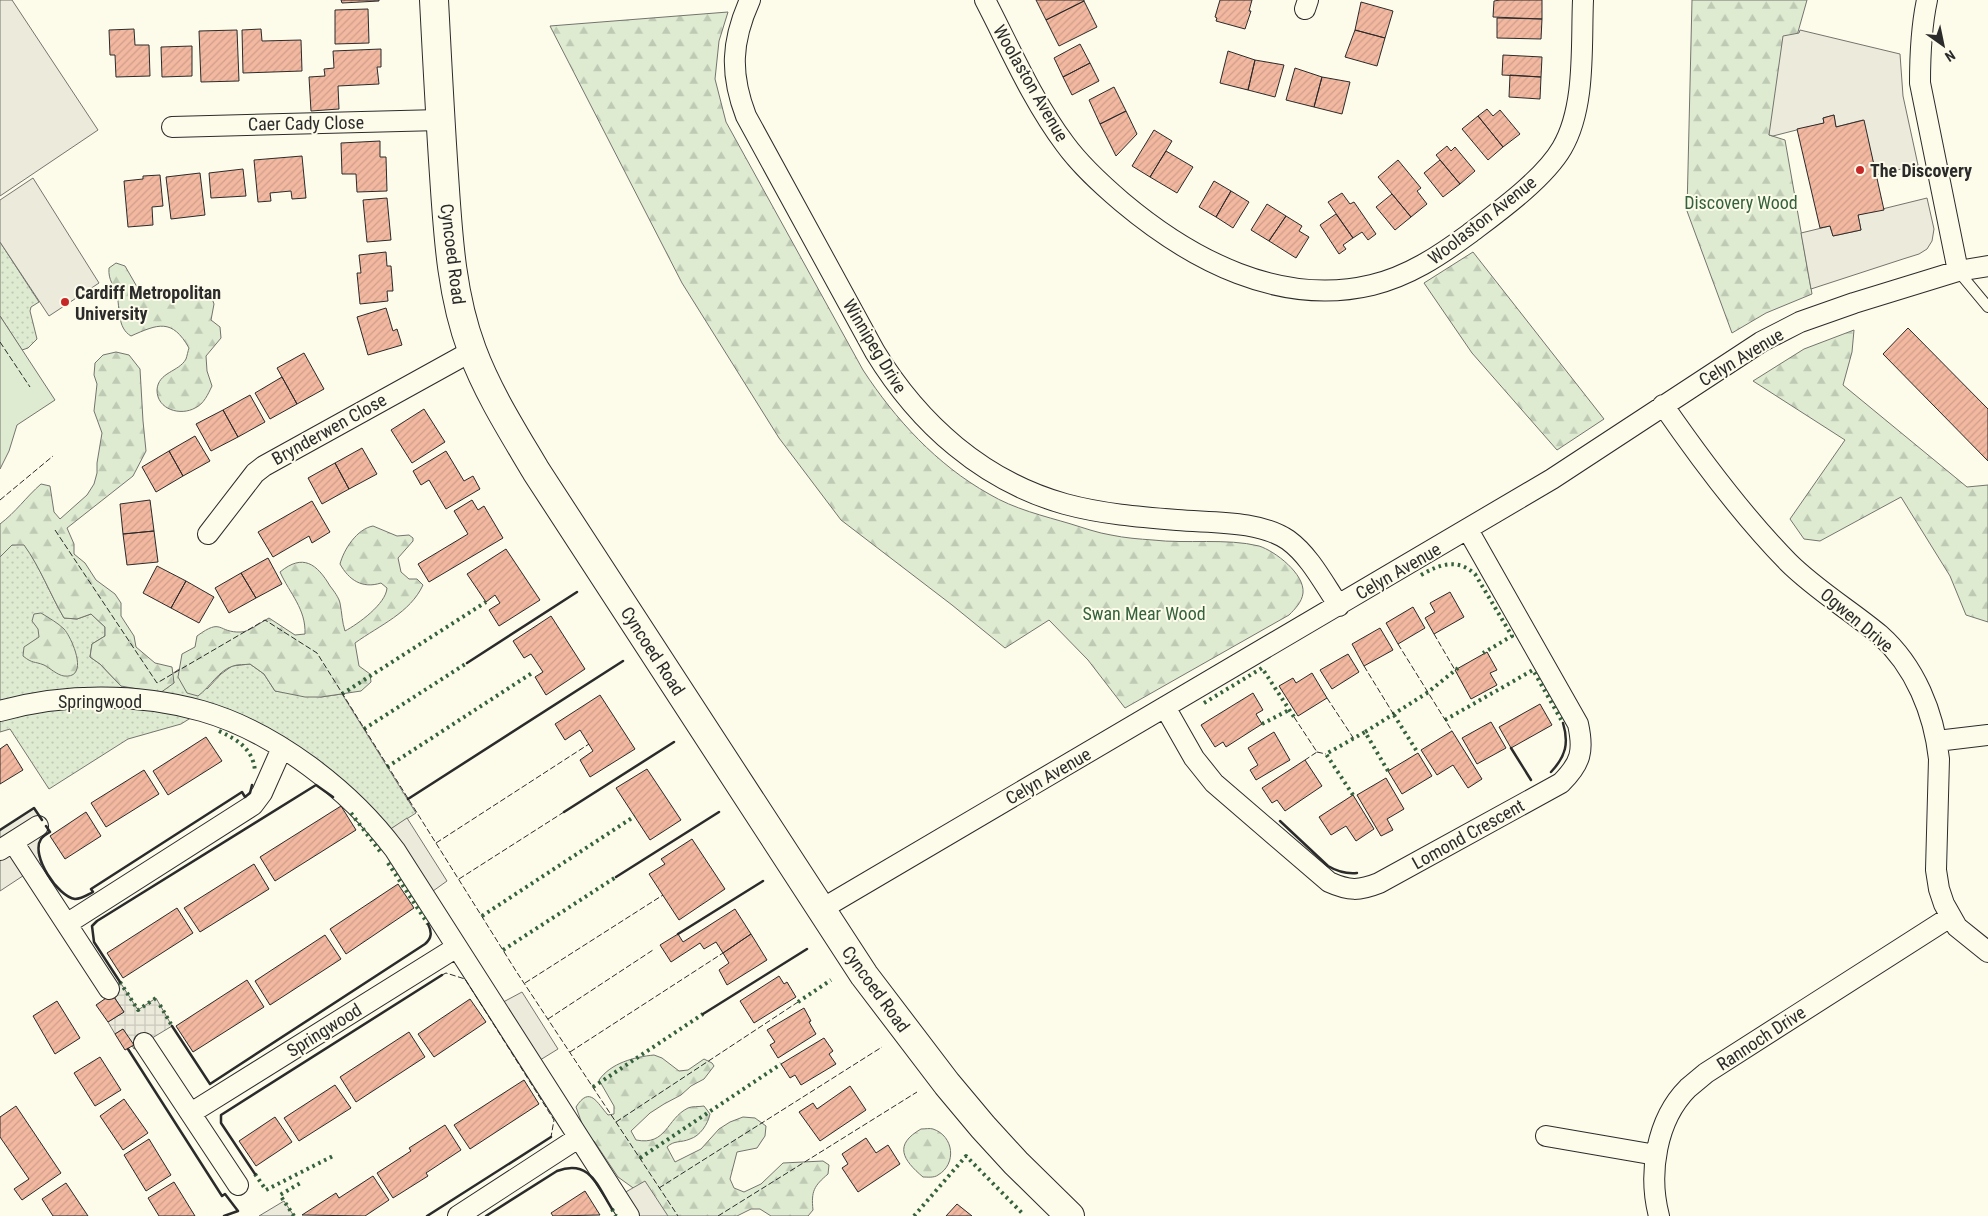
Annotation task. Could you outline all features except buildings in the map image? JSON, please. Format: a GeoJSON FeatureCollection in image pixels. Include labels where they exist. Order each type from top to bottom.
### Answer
{"type":"FeatureCollection","features":[{"type":"Feature","properties":{"kind":"street","name":"Cyncoed Road"},"geometry":{"type":"LineString","coordinates":[[434,0],[440,120],[452,275],[462,320],[472,351],[489,389],[536,471],[820,910],[869,982],[947,1084],[1016,1163],[1070,1216]]}},
{"type":"Feature","properties":{"kind":"street","name":"Winnipeg Drive"},"geometry":{"type":"LineString","coordinates":[[750,0],[737,34],[734,54],[738,96],[746,116],[875,352],[893,381],[920,413],[956,447],[975,461],[1004,478],[1050,499],[1108,514],[1243,526],[1276,534],[1287,540],[1301,553],[1339,606]]}},
{"type":"Feature","properties":{"kind":"street","name":"Woolaston Avenue"},"geometry":{"type":"LineString","coordinates":[[985,0],[1052,127],[1084,167],[1116,197],[1162,234],[1212,263],[1268,284],[1320,291],[1371,285],[1395,278],[1424,264],[1477,228],[1515,197],[1552,162],[1570,133],[1577,105],[1580,85],[1583,0]]}},
{"type":"Feature","properties":{"kind":"street"},"geometry":{"type":"LineString","coordinates":[[1927,0],[1922,23],[1920,83],[1958,271]]}},
{"type":"Feature","properties":{"kind":"street","name":"Caer Cady Close"},"geometry":{"type":"LineString","coordinates":[[172,127],[440,120]]}},
{"type":"Feature","properties":{"kind":"street","name":"Celyn Avenue"},"geometry":{"type":"LineString","coordinates":[[820,910],[1468,530],[1552,479],[1761,342],[1800,322],[1902,287],[1958,271],[1988,266]]}},
{"type":"Feature","properties":{"kind":"street","name":"Brynderwen Close"},"geometry":{"type":"LineString","coordinates":[[208,534],[255,474],[264,466],[472,351]]}},
{"type":"Feature","properties":{"kind":"street","name":"Ogwen Drive"},"geometry":{"type":"LineString","coordinates":[[1663,406],[1729,495],[1788,562],[1880,636],[1897,653],[1911,675],[1926,702],[1937,741],[1939,759],[1936,870],[1939,889],[1950,917],[1957,927],[1988,952]]}},
{"type":"Feature","properties":{"kind":"street","name":"Lomond Crescent"},"geometry":{"type":"LineString","coordinates":[[1165,707],[1194,758],[1214,783],[1329,882],[1344,889],[1363,889],[1379,883],[1561,783],[1572,771],[1581,756],[1582,739],[1578,724],[1468,530]]}},
{"type":"Feature","properties":{"kind":"street","name":"Springwood"},"geometry":{"type":"LineString","coordinates":[[0,711],[47,701],[96,698],[129,698],[202,711],[232,722],[282,748],[327,779],[384,834],[629,1216]]}},
{"type":"Feature","properties":{"kind":"street"},"geometry":{"type":"LineString","coordinates":[[1937,741],[1988,735]]}},
{"type":"Feature","properties":{"kind":"street"},"geometry":{"type":"LineString","coordinates":[[68,922],[253,805],[262,793],[282,748]]}},
{"type":"Feature","properties":{"kind":"street"},"geometry":{"type":"LineString","coordinates":[[38,826],[7,846],[68,922],[110,989]]}},
{"type":"Feature","properties":{"kind":"street","name":"Rannoch Drive"},"geometry":{"type":"LineString","coordinates":[[1659,1216],[1654,1198],[1656,1155],[1661,1133],[1672,1110],[1687,1089],[1706,1073],[1950,917]]}},
{"type":"Feature","properties":{"kind":"street","name":"Springwood"},"geometry":{"type":"LineString","coordinates":[[191,1113],[457,947]]}},
{"type":"Feature","properties":{"kind":"street"},"geometry":{"type":"LineString","coordinates":[[144,1043],[238,1186]]}},
{"type":"Feature","properties":{"kind":"street"},"geometry":{"type":"LineString","coordinates":[[1546,1136],[1656,1155]]}},
{"type":"Feature","properties":{"kind":"street"},"geometry":{"type":"LineString","coordinates":[[458,1216],[578,1138]]}},
{"type":"Feature","properties":{"kind":"lane"},"geometry":{"type":"LineString","coordinates":[[1958,271],[1988,307]]}},
{"type":"Feature","properties":{"kind":"green space","name":"Discovery Wood"},"geometry":{"type":"Polygon","coordinates":[[[1692,0],[1807,0],[1769,135],[1785,140],[1812,294],[1766,313],[1732,333],[1687,211],[1692,0]]]}},
{"type":"Feature","properties":{"kind":"green space","name":"Swan Mear Wood"},"geometry":{"type":"Polygon","coordinates":[[[728,12],[719,41],[715,79],[726,122],[863,370],[903,423],[935,455],[970,482],[999,499],[1029,512],[1096,532],[1122,537],[1166,541],[1234,542],[1266,549],[1288,564],[1299,578],[1302,586],[1303,593],[1301,599],[1289,615],[1125,708],[1088,660],[1049,620],[1005,648],[841,520],[779,438],[682,283],[550,26],[728,12]]]}},
{"type":"Feature","properties":{"kind":"green space"},"geometry":{"type":"Polygon","coordinates":[[[0,242],[39,302],[31,307],[30,311],[37,339],[28,348],[22,350],[0,316],[0,242]]]}},
{"type":"Feature","properties":{"kind":"green space"},"geometry":{"type":"Polygon","coordinates":[[[1473,252],[1604,419],[1557,450],[1472,353],[1424,283],[1473,252]]]}},
{"type":"Feature","properties":{"kind":"green space"},"geometry":{"type":"Polygon","coordinates":[[[116,263],[125,266],[140,292],[173,297],[188,289],[199,287],[210,293],[214,304],[211,320],[220,327],[221,338],[206,356],[207,371],[212,386],[203,401],[195,408],[183,411],[171,410],[165,407],[158,397],[158,384],[161,379],[183,363],[189,348],[177,332],[164,326],[131,336],[123,328],[117,295],[109,276],[109,268],[116,263]]]}},
{"type":"Feature","properties":{"kind":"green space"},"geometry":{"type":"Polygon","coordinates":[[[0,316],[55,400],[17,425],[9,451],[0,469],[0,316]]]}},
{"type":"Feature","properties":{"kind":"green space"},"geometry":{"type":"Polygon","coordinates":[[[1854,330],[1852,352],[1843,385],[1967,487],[1988,485],[1988,622],[1966,615],[1950,576],[1901,497],[1820,541],[1804,539],[1790,519],[1845,440],[1753,381],[1804,349],[1854,330]]]}},
{"type":"Feature","properties":{"kind":"green space"},"geometry":{"type":"Polygon","coordinates":[[[116,352],[129,355],[140,369],[146,451],[133,476],[67,528],[74,544],[74,554],[85,563],[96,580],[115,594],[121,603],[121,616],[134,636],[136,647],[155,663],[172,667],[174,683],[160,693],[121,686],[100,664],[90,657],[92,644],[105,636],[105,627],[91,614],[77,619],[64,618],[24,545],[12,545],[0,557],[0,524],[41,484],[50,486],[54,512],[60,519],[87,495],[94,484],[102,433],[94,411],[97,384],[94,375],[95,363],[103,355],[116,352]]]}},
{"type":"Feature","properties":{"kind":"green space"},"geometry":{"type":"Polygon","coordinates":[[[373,526],[397,536],[409,535],[413,538],[413,541],[398,558],[401,572],[409,579],[417,579],[423,585],[410,603],[394,618],[355,643],[359,666],[370,674],[371,682],[361,691],[321,697],[305,697],[275,691],[264,674],[250,664],[228,668],[198,696],[187,693],[178,677],[182,654],[195,647],[197,636],[205,630],[220,627],[233,632],[244,632],[269,618],[295,635],[305,634],[305,625],[300,609],[280,572],[288,566],[302,562],[315,567],[320,572],[339,599],[345,631],[357,624],[377,607],[387,588],[381,583],[368,585],[357,582],[348,575],[340,564],[352,540],[362,531],[373,526]]]}},
{"type":"Feature","properties":{"kind":"green space"},"geometry":{"type":"Polygon","coordinates":[[[24,544],[64,618],[77,619],[91,614],[105,627],[105,636],[92,644],[90,657],[100,664],[121,686],[174,683],[172,674],[179,669],[207,689],[221,674],[232,666],[250,664],[264,674],[275,691],[321,697],[342,694],[416,813],[383,834],[355,803],[202,711],[181,724],[128,739],[49,789],[10,729],[0,732],[0,557],[12,545],[24,544]]]}},
{"type":"Feature","properties":{"kind":"green space"},"geometry":{"type":"Polygon","coordinates":[[[41,613],[62,627],[71,641],[78,665],[72,675],[61,675],[23,656],[24,647],[39,637],[38,629],[32,621],[34,614],[41,613]]]}},
{"type":"Feature","properties":{"kind":"green space"},"geometry":{"type":"Polygon","coordinates":[[[654,1055],[662,1058],[679,1071],[688,1070],[704,1059],[714,1066],[704,1079],[650,1113],[631,1131],[636,1140],[646,1141],[654,1139],[675,1118],[690,1107],[704,1106],[710,1114],[700,1132],[694,1137],[672,1143],[667,1147],[675,1162],[701,1149],[719,1129],[730,1122],[743,1117],[755,1118],[766,1126],[765,1136],[757,1148],[737,1152],[730,1179],[734,1188],[744,1192],[761,1184],[783,1163],[823,1161],[829,1165],[828,1174],[814,1189],[813,1210],[808,1216],[771,1216],[760,1209],[751,1209],[737,1216],[661,1216],[636,1190],[618,1177],[594,1141],[585,1132],[576,1107],[585,1097],[589,1097],[597,1101],[608,1115],[614,1114],[614,1106],[599,1080],[616,1065],[639,1057],[654,1055]]]}},
{"type":"Feature","properties":{"kind":"green space"},"geometry":{"type":"Polygon","coordinates":[[[921,1129],[932,1129],[940,1133],[949,1144],[951,1150],[948,1164],[935,1177],[923,1177],[910,1165],[904,1153],[907,1141],[921,1129]]]}},
{"type":"Feature","properties":{"kind":"shaded area"},"geometry":{"type":"Polygon","coordinates":[[[0,0],[12,0],[98,130],[0,196],[0,0]]]}},
{"type":"Feature","properties":{"kind":"shaded area"},"geometry":{"type":"Polygon","coordinates":[[[1800,30],[1900,54],[1903,96],[1918,165],[1876,175],[1863,120],[1836,127],[1834,115],[1823,118],[1824,123],[1773,136],[1769,135],[1783,36],[1799,33],[1800,30]]]}},
{"type":"Feature","properties":{"kind":"shaded area"},"geometry":{"type":"Polygon","coordinates":[[[33,178],[99,283],[49,316],[0,242],[0,200],[33,178]]]}},
{"type":"Feature","properties":{"kind":"shaded area"},"geometry":{"type":"Polygon","coordinates":[[[1927,198],[1934,229],[1932,241],[1927,249],[1919,254],[1811,289],[1801,233],[1830,226],[1833,236],[1861,230],[1858,215],[1927,198]]]}},
{"type":"Feature","properties":{"kind":"shaded area"},"geometry":{"type":"Polygon","coordinates":[[[34,808],[50,832],[41,839],[39,845],[38,853],[41,864],[0,891],[0,830],[34,808]]]}},
{"type":"Feature","properties":{"kind":"shaded area"},"geometry":{"type":"Polygon","coordinates":[[[407,818],[447,881],[426,896],[383,834],[407,818]]]}},
{"type":"Feature","properties":{"kind":"shaded area"},"geometry":{"type":"Polygon","coordinates":[[[120,982],[138,1010],[156,998],[172,1026],[134,1049],[123,1029],[115,1034],[108,1022],[124,1012],[109,989],[120,982]]]}},
{"type":"Feature","properties":{"kind":"shaded area"},"geometry":{"type":"Polygon","coordinates":[[[522,992],[558,1049],[532,1065],[494,1007],[522,992]]]}},
{"type":"Feature","properties":{"kind":"shaded area"},"geometry":{"type":"Polygon","coordinates":[[[645,1181],[668,1216],[629,1216],[617,1197],[645,1181]]]}},
{"type":"Feature","properties":{"kind":"shaded area"},"geometry":{"type":"Polygon","coordinates":[[[284,1201],[294,1216],[259,1216],[284,1201]]]}},
{"type":"Feature","properties":{"kind":"hedge"},"geometry":{"type":"LineString","coordinates":[[1421,575],[1448,564],[1462,566],[1475,574],[1512,636],[1483,653]]}},
{"type":"Feature","properties":{"kind":"hedge"},"geometry":{"type":"LineString","coordinates":[[342,694],[486,602]]}},
{"type":"Feature","properties":{"kind":"hedge"},"geometry":{"type":"LineString","coordinates":[[364,729],[467,663]]}},
{"type":"Feature","properties":{"kind":"hedge"},"geometry":{"type":"LineString","coordinates":[[1204,703],[1262,668],[1294,717]]}},
{"type":"Feature","properties":{"kind":"hedge"},"geometry":{"type":"LineString","coordinates":[[1388,771],[1365,732],[1427,693],[1458,668]]}},
{"type":"Feature","properties":{"kind":"hedge"},"geometry":{"type":"LineString","coordinates":[[1445,720],[1533,670],[1563,723]]}},
{"type":"Feature","properties":{"kind":"hedge"},"geometry":{"type":"LineString","coordinates":[[387,767],[532,673]]}},
{"type":"Feature","properties":{"kind":"hedge"},"geometry":{"type":"LineString","coordinates":[[1262,724],[1289,710]]}},
{"type":"Feature","properties":{"kind":"hedge"},"geometry":{"type":"LineString","coordinates":[[1394,715],[1418,753]]}},
{"type":"Feature","properties":{"kind":"hedge"},"geometry":{"type":"LineString","coordinates":[[219,731],[238,742],[248,751],[254,763],[255,771]]}},
{"type":"Feature","properties":{"kind":"hedge"},"geometry":{"type":"LineString","coordinates":[[1353,795],[1326,754],[1365,732]]}},
{"type":"Feature","properties":{"kind":"hedge"},"geometry":{"type":"LineString","coordinates":[[351,813],[382,854]]}},
{"type":"Feature","properties":{"kind":"hedge"},"geometry":{"type":"LineString","coordinates":[[482,916],[635,816]]}},
{"type":"Feature","properties":{"kind":"hedge"},"geometry":{"type":"LineString","coordinates":[[388,863],[428,924]]}},
{"type":"Feature","properties":{"kind":"hedge"},"geometry":{"type":"LineString","coordinates":[[503,950],[616,877]]}},
{"type":"Feature","properties":{"kind":"hedge"},"geometry":{"type":"LineString","coordinates":[[798,1002],[831,980]]}},
{"type":"Feature","properties":{"kind":"hedge"},"geometry":{"type":"LineString","coordinates":[[120,982],[138,1010],[156,998]]}},
{"type":"Feature","properties":{"kind":"hedge"},"geometry":{"type":"LineString","coordinates":[[160,1005],[172,1026]]}},
{"type":"Feature","properties":{"kind":"hedge"},"geometry":{"type":"LineString","coordinates":[[593,1087],[703,1014]]}},
{"type":"Feature","properties":{"kind":"hedge"},"geometry":{"type":"LineString","coordinates":[[640,1158],[781,1064]]}},
{"type":"Feature","properties":{"kind":"hedge"},"geometry":{"type":"LineString","coordinates":[[255,1174],[266,1190],[333,1156]]}},
{"type":"Feature","properties":{"kind":"hedge"},"geometry":{"type":"LineString","coordinates":[[914,1216],[966,1156],[1023,1214]]}},
{"type":"Feature","properties":{"kind":"hedge"},"geometry":{"type":"LineString","coordinates":[[294,1216],[280,1195],[302,1182]]}},
{"type":"Feature","properties":{"kind":"hedge"},"geometry":{"type":"LineString","coordinates":[[612,1209],[616,1216]]}},
{"type":"Feature","properties":{"kind":"fence"},"geometry":{"type":"LineString","coordinates":[[0,342],[30,387]]}},
{"type":"Feature","properties":{"kind":"fence"},"geometry":{"type":"LineString","coordinates":[[0,500],[53,456]]}},
{"type":"Feature","properties":{"kind":"fence"},"geometry":{"type":"LineString","coordinates":[[55,530],[157,683],[265,620],[317,653],[516,971],[678,1216]]}},
{"type":"Feature","properties":{"kind":"fence"},"geometry":{"type":"LineString","coordinates":[[1434,634],[1455,670]]}},
{"type":"Feature","properties":{"kind":"fence"},"geometry":{"type":"LineString","coordinates":[[1398,644],[1452,731]]}},
{"type":"Feature","properties":{"kind":"fence"},"geometry":{"type":"LineString","coordinates":[[1364,666],[1394,715]]}},
{"type":"Feature","properties":{"kind":"fence"},"geometry":{"type":"LineString","coordinates":[[1327,698],[1354,739]]}},
{"type":"Feature","properties":{"kind":"fence"},"geometry":{"type":"LineString","coordinates":[[1294,717],[1317,752],[1305,760]]}},
{"type":"Feature","properties":{"kind":"fence"},"geometry":{"type":"LineString","coordinates":[[436,843],[589,744]]}},
{"type":"Feature","properties":{"kind":"fence"},"geometry":{"type":"LineString","coordinates":[[1317,752],[1326,754]]}},
{"type":"Feature","properties":{"kind":"fence"},"geometry":{"type":"LineString","coordinates":[[459,879],[564,812]]}},
{"type":"Feature","properties":{"kind":"fence"},"geometry":{"type":"LineString","coordinates":[[525,983],[663,895]]}},
{"type":"Feature","properties":{"kind":"fence"},"geometry":{"type":"LineString","coordinates":[[548,1019],[653,950]]}},
{"type":"Feature","properties":{"kind":"fence"},"geometry":{"type":"LineString","coordinates":[[570,1052],[723,953]]}},
{"type":"Feature","properties":{"kind":"fence"},"geometry":{"type":"LineString","coordinates":[[442,975],[446,973],[465,979],[554,1120],[551,1137]]}},
{"type":"Feature","properties":{"kind":"fence"},"geometry":{"type":"LineString","coordinates":[[616,1122],[798,1002]]}},
{"type":"Feature","properties":{"kind":"fence"},"geometry":{"type":"LineString","coordinates":[[659,1188],[882,1047]]}},
{"type":"Feature","properties":{"kind":"fence"},"geometry":{"type":"LineString","coordinates":[[718,1216],[917,1092]]}},
{"type":"Feature","properties":{"kind":"wall"},"geometry":{"type":"LineString","coordinates":[[467,663],[577,592]]}},
{"type":"Feature","properties":{"kind":"wall"},"geometry":{"type":"LineString","coordinates":[[408,799],[623,661]]}},
{"type":"Feature","properties":{"kind":"wall"},"geometry":{"type":"LineString","coordinates":[[1551,772],[1565,749],[1566,737],[1563,723]]}},
{"type":"Feature","properties":{"kind":"wall"},"geometry":{"type":"LineString","coordinates":[[564,812],[674,742]]}},
{"type":"Feature","properties":{"kind":"wall"},"geometry":{"type":"LineString","coordinates":[[1511,748],[1531,780]]}},
{"type":"Feature","properties":{"kind":"wall"},"geometry":{"type":"LineString","coordinates":[[46,826],[50,832],[41,839],[39,846],[42,864],[61,891],[68,897],[78,899],[93,892],[91,889],[242,792],[245,797],[250,793],[252,785]]}},
{"type":"Feature","properties":{"kind":"wall"},"geometry":{"type":"LineString","coordinates":[[120,982],[94,942],[92,926],[97,921],[316,785],[333,797]]}},
{"type":"Feature","properties":{"kind":"wall"},"geometry":{"type":"LineString","coordinates":[[0,830],[34,808],[42,820]]}},
{"type":"Feature","properties":{"kind":"wall"},"geometry":{"type":"LineString","coordinates":[[616,877],[719,812]]}},
{"type":"Feature","properties":{"kind":"wall"},"geometry":{"type":"LineString","coordinates":[[1280,821],[1328,866],[1342,872],[1357,873]]}},
{"type":"Feature","properties":{"kind":"wall"},"geometry":{"type":"LineString","coordinates":[[678,934],[763,881]]}},
{"type":"Feature","properties":{"kind":"wall"},"geometry":{"type":"LineString","coordinates":[[172,1026],[210,1084],[425,944],[431,935],[428,924]]}},
{"type":"Feature","properties":{"kind":"wall"},"geometry":{"type":"LineString","coordinates":[[703,1014],[807,949]]}},
{"type":"Feature","properties":{"kind":"wall"},"geometry":{"type":"LineString","coordinates":[[255,1174],[221,1123],[221,1115],[442,975]]}},
{"type":"Feature","properties":{"kind":"wall"},"geometry":{"type":"LineString","coordinates":[[128,1049],[222,1196],[225,1194],[238,1211],[224,1216]]}},
{"type":"Feature","properties":{"kind":"wall"},"geometry":{"type":"LineString","coordinates":[[427,1216],[551,1137]]}},
{"type":"Feature","properties":{"kind":"wall"},"geometry":{"type":"LineString","coordinates":[[486,1216],[557,1171],[568,1168],[577,1168],[591,1176],[612,1209]]}},
{"type":"Feature","properties":{"kind":"place","name":"The Discovery"},"geometry":{"type":"Point","coordinates":[1860,170]}},
{"type":"Feature","properties":{"kind":"place","name":"Cardiff Metropolitan University"},"geometry":{"type":"Point","coordinates":[65,302]}}]}
